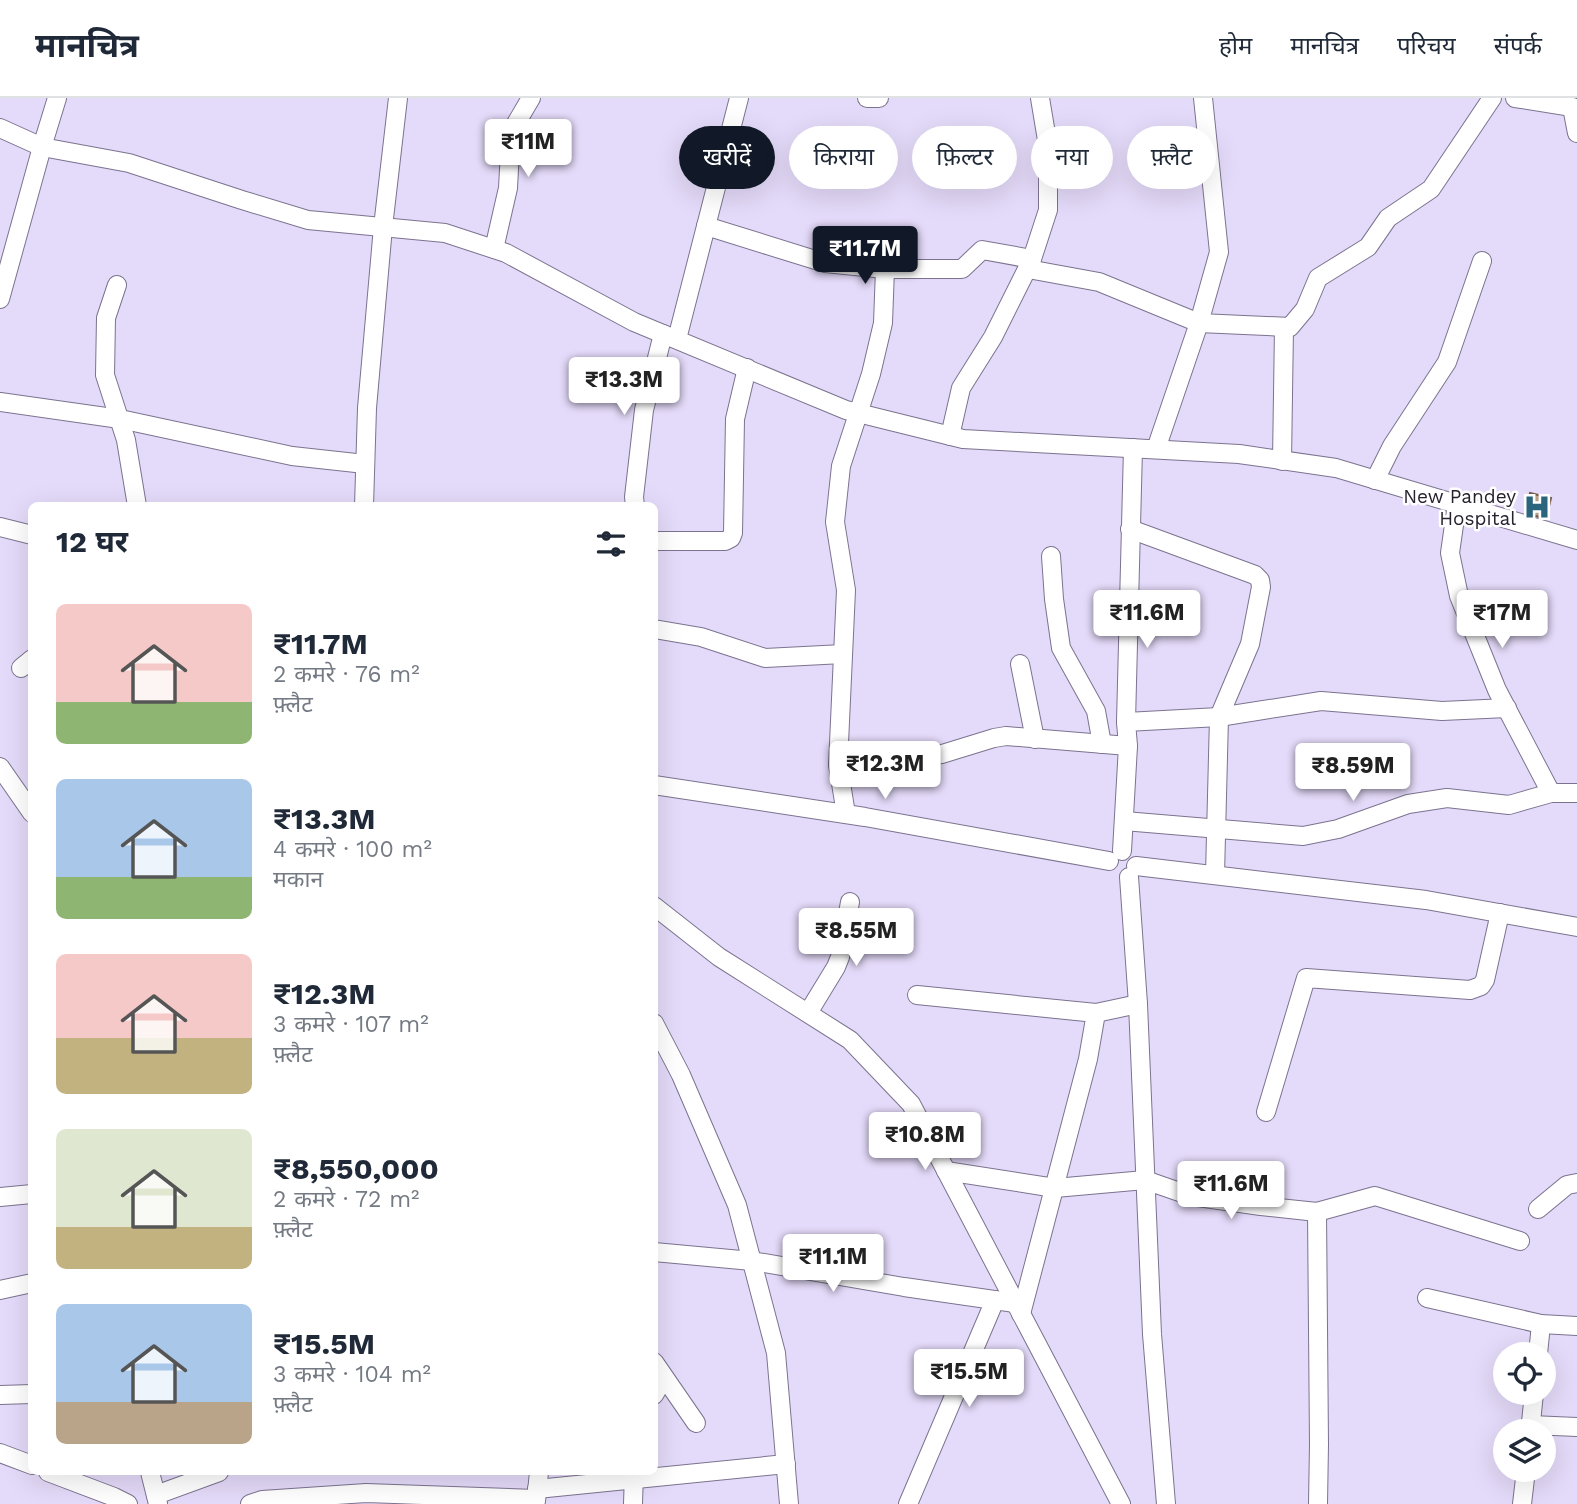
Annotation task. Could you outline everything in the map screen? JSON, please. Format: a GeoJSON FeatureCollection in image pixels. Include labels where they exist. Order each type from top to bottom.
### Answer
{"type":"FeatureCollection","features":[{"type":"Feature","properties":{"kind":"street"},"geometry":{"type":"LineString","coordinates":[[0,299],[57,98]]}},
{"type":"Feature","properties":{"kind":"street"},"geometry":{"type":"LineString","coordinates":[[364,502],[367,408],[398,98]]}},
{"type":"Feature","properties":{"kind":"street"},"geometry":{"type":"LineString","coordinates":[[494,249],[508,188],[511,132],[531,98]]}},
{"type":"Feature","properties":{"kind":"street"},"geometry":{"type":"LineString","coordinates":[[634,502],[644,410],[706,226],[738,98]]}},
{"type":"Feature","properties":{"kind":"street"},"geometry":{"type":"LineString","coordinates":[[867,98],[879,98]]}},
{"type":"Feature","properties":{"kind":"street"},"geometry":{"type":"LineString","coordinates":[[950,436],[961,388],[993,337],[1030,264],[1048,210],[1048,146],[1040,98]]}},
{"type":"Feature","properties":{"kind":"street"},"geometry":{"type":"LineString","coordinates":[[1156,449],[1199,323],[1219,253],[1203,98]]}},
{"type":"Feature","properties":{"kind":"street"},"geometry":{"type":"LineString","coordinates":[[706,226],[825,263],[885,268],[962,269],[982,250],[1099,282],[1199,323],[1290,327],[1305,309],[1318,278],[1368,247],[1388,218],[1431,189],[1492,98]]}},
{"type":"Feature","properties":{"kind":"street"},"geometry":{"type":"LineString","coordinates":[[1515,98],[1572,107],[1577,133]]}},
{"type":"Feature","properties":{"kind":"street"},"geometry":{"type":"LineString","coordinates":[[0,128],[41,147],[129,163],[308,220],[445,233],[494,249],[634,322],[846,410],[963,439],[1239,454],[1336,468],[1577,540]]}},
{"type":"Feature","properties":{"kind":"street"},"geometry":{"type":"LineString","coordinates":[[1375,480],[1392,446],[1447,362],[1482,261]]}},
{"type":"Feature","properties":{"kind":"street"},"geometry":{"type":"LineString","coordinates":[[846,814],[838,765],[846,590],[835,522],[841,466],[871,374],[883,323],[885,268]]}},
{"type":"Feature","properties":{"kind":"street"},"geometry":{"type":"LineString","coordinates":[[117,285],[106,318],[105,375],[126,440],[136,502]]}},
{"type":"Feature","properties":{"kind":"street"},"geometry":{"type":"LineString","coordinates":[[1282,461],[1284,327]]}},
{"type":"Feature","properties":{"kind":"street"},"geometry":{"type":"LineString","coordinates":[[658,541],[725,541],[731,538],[735,419],[747,368]]}},
{"type":"Feature","properties":{"kind":"street"},"geometry":{"type":"LineString","coordinates":[[0,402],[120,419],[292,456],[365,464]]}},
{"type":"Feature","properties":{"kind":"street"},"geometry":{"type":"LineString","coordinates":[[1133,448],[1126,722],[1128,746],[1124,821],[1115,856],[1108,866],[1112,874],[1120,878],[1132,872],[1215,875],[1426,900],[1577,927]]}},
{"type":"Feature","properties":{"kind":"street"},"geometry":{"type":"LineString","coordinates":[[1457,504],[1450,553],[1458,596],[1497,690],[1551,793]]}},
{"type":"Feature","properties":{"kind":"street"},"geometry":{"type":"LineString","coordinates":[[0,527],[28,534]]}},
{"type":"Feature","properties":{"kind":"street"},"geometry":{"type":"LineString","coordinates":[[1130,529],[1255,575],[1260,580],[1250,644],[1219,717],[1215,875]]}},
{"type":"Feature","properties":{"kind":"street"},"geometry":{"type":"LineString","coordinates":[[1051,556],[1061,648],[1096,711],[1102,744]]}},
{"type":"Feature","properties":{"kind":"street"},"geometry":{"type":"LineString","coordinates":[[658,630],[701,637],[765,658],[843,654]]}},
{"type":"Feature","properties":{"kind":"street"},"geometry":{"type":"LineString","coordinates":[[1020,664],[1035,739]]}},
{"type":"Feature","properties":{"kind":"street"},"geometry":{"type":"LineString","coordinates":[[1126,722],[1219,717],[1321,701],[1442,711],[1507,708]]}},
{"type":"Feature","properties":{"kind":"street"},"geometry":{"type":"LineString","coordinates":[[838,765],[942,754],[1006,736],[1128,746]]}},
{"type":"Feature","properties":{"kind":"street"},"geometry":{"type":"LineString","coordinates":[[0,767],[28,807]]}},
{"type":"Feature","properties":{"kind":"street"},"geometry":{"type":"LineString","coordinates":[[658,786],[1115,856],[1127,851],[1134,857],[1132,872],[1152,1334],[1166,1504]]}},
{"type":"Feature","properties":{"kind":"street"},"geometry":{"type":"LineString","coordinates":[[1124,821],[1303,836],[1338,829],[1408,804],[1447,798],[1509,805],[1551,793],[1577,793]]}},
{"type":"Feature","properties":{"kind":"street"},"geometry":{"type":"LineString","coordinates":[[808,1013],[840,957],[850,902]]}},
{"type":"Feature","properties":{"kind":"street"},"geometry":{"type":"LineString","coordinates":[[658,909],[719,957],[850,1040],[911,1104],[1121,1504]]}},
{"type":"Feature","properties":{"kind":"street"},"geometry":{"type":"LineString","coordinates":[[1266,1112],[1306,978],[1470,990],[1481,986],[1485,980],[1500,913]]}},
{"type":"Feature","properties":{"kind":"street"},"geometry":{"type":"LineString","coordinates":[[917,995],[1096,1013],[1138,1004]]}},
{"type":"Feature","properties":{"kind":"street"},"geometry":{"type":"LineString","coordinates":[[1018,1308],[1055,1188],[1088,1059],[1096,1013]]}},
{"type":"Feature","properties":{"kind":"street"},"geometry":{"type":"LineString","coordinates":[[658,1031],[681,1075],[737,1205],[776,1353],[789,1504]]}},
{"type":"Feature","properties":{"kind":"street"},"geometry":{"type":"LineString","coordinates":[[946,1171],[1055,1188],[1145,1180],[1191,1196],[1317,1212],[1375,1196],[1520,1241]]}},
{"type":"Feature","properties":{"kind":"street"},"geometry":{"type":"LineString","coordinates":[[1538,1209],[1567,1185],[1577,1183]]}},
{"type":"Feature","properties":{"kind":"street"},"geometry":{"type":"LineString","coordinates":[[0,1197],[28,1194]]}},
{"type":"Feature","properties":{"kind":"street"},"geometry":{"type":"LineString","coordinates":[[1317,1212],[1318,1504]]}},
{"type":"Feature","properties":{"kind":"street"},"geometry":{"type":"LineString","coordinates":[[658,1252],[752,1261],[995,1300],[1018,1308]]}},
{"type":"Feature","properties":{"kind":"street"},"geometry":{"type":"LineString","coordinates":[[0,1290],[28,1284]]}},
{"type":"Feature","properties":{"kind":"street"},"geometry":{"type":"LineString","coordinates":[[1427,1298],[1541,1324],[1577,1326]]}},
{"type":"Feature","properties":{"kind":"street"},"geometry":{"type":"LineString","coordinates":[[908,1504],[995,1300]]}},
{"type":"Feature","properties":{"kind":"street"},"geometry":{"type":"LineString","coordinates":[[1539,1342],[1541,1324]]}},
{"type":"Feature","properties":{"kind":"street"},"geometry":{"type":"LineString","coordinates":[[658,1368],[696,1423]]}},
{"type":"Feature","properties":{"kind":"street"},"geometry":{"type":"LineString","coordinates":[[658,1388],[664,1378]]}},
{"type":"Feature","properties":{"kind":"street"},"geometry":{"type":"LineString","coordinates":[[0,1395],[28,1394]]}},
{"type":"Feature","properties":{"kind":"street"},"geometry":{"type":"LineString","coordinates":[[1556,1427],[1577,1427]]}},
{"type":"Feature","properties":{"kind":"street"},"geometry":{"type":"LineString","coordinates":[[0,1453],[28,1464]]}},
{"type":"Feature","properties":{"kind":"street"},"geometry":{"type":"LineString","coordinates":[[658,1474],[786,1464]]}},
{"type":"Feature","properties":{"kind":"street"},"geometry":{"type":"LineString","coordinates":[[56,1475],[128,1504]]}},
{"type":"Feature","properties":{"kind":"street"},"geometry":{"type":"LineString","coordinates":[[151,1475],[157,1500],[212,1475]]}},
{"type":"Feature","properties":{"kind":"street"},"geometry":{"type":"LineString","coordinates":[[250,1504],[262,1500],[366,1493],[537,1491],[634,1476],[633,1504]]}},
{"type":"Feature","properties":{"kind":"street"},"geometry":{"type":"LineString","coordinates":[[1522,1504],[1525,1482]]}},
{"type":"Feature","properties":{"kind":"building"},"geometry":{"type":"Polygon","coordinates":[[[1530,493],[1551,498],[1546,519],[1525,513],[1530,493]]]}},
{"type":"Feature","properties":{"kind":"place","name":"New Pandey Hospital"},"geometry":{"type":"Point","coordinates":[1537,507]}}]}
